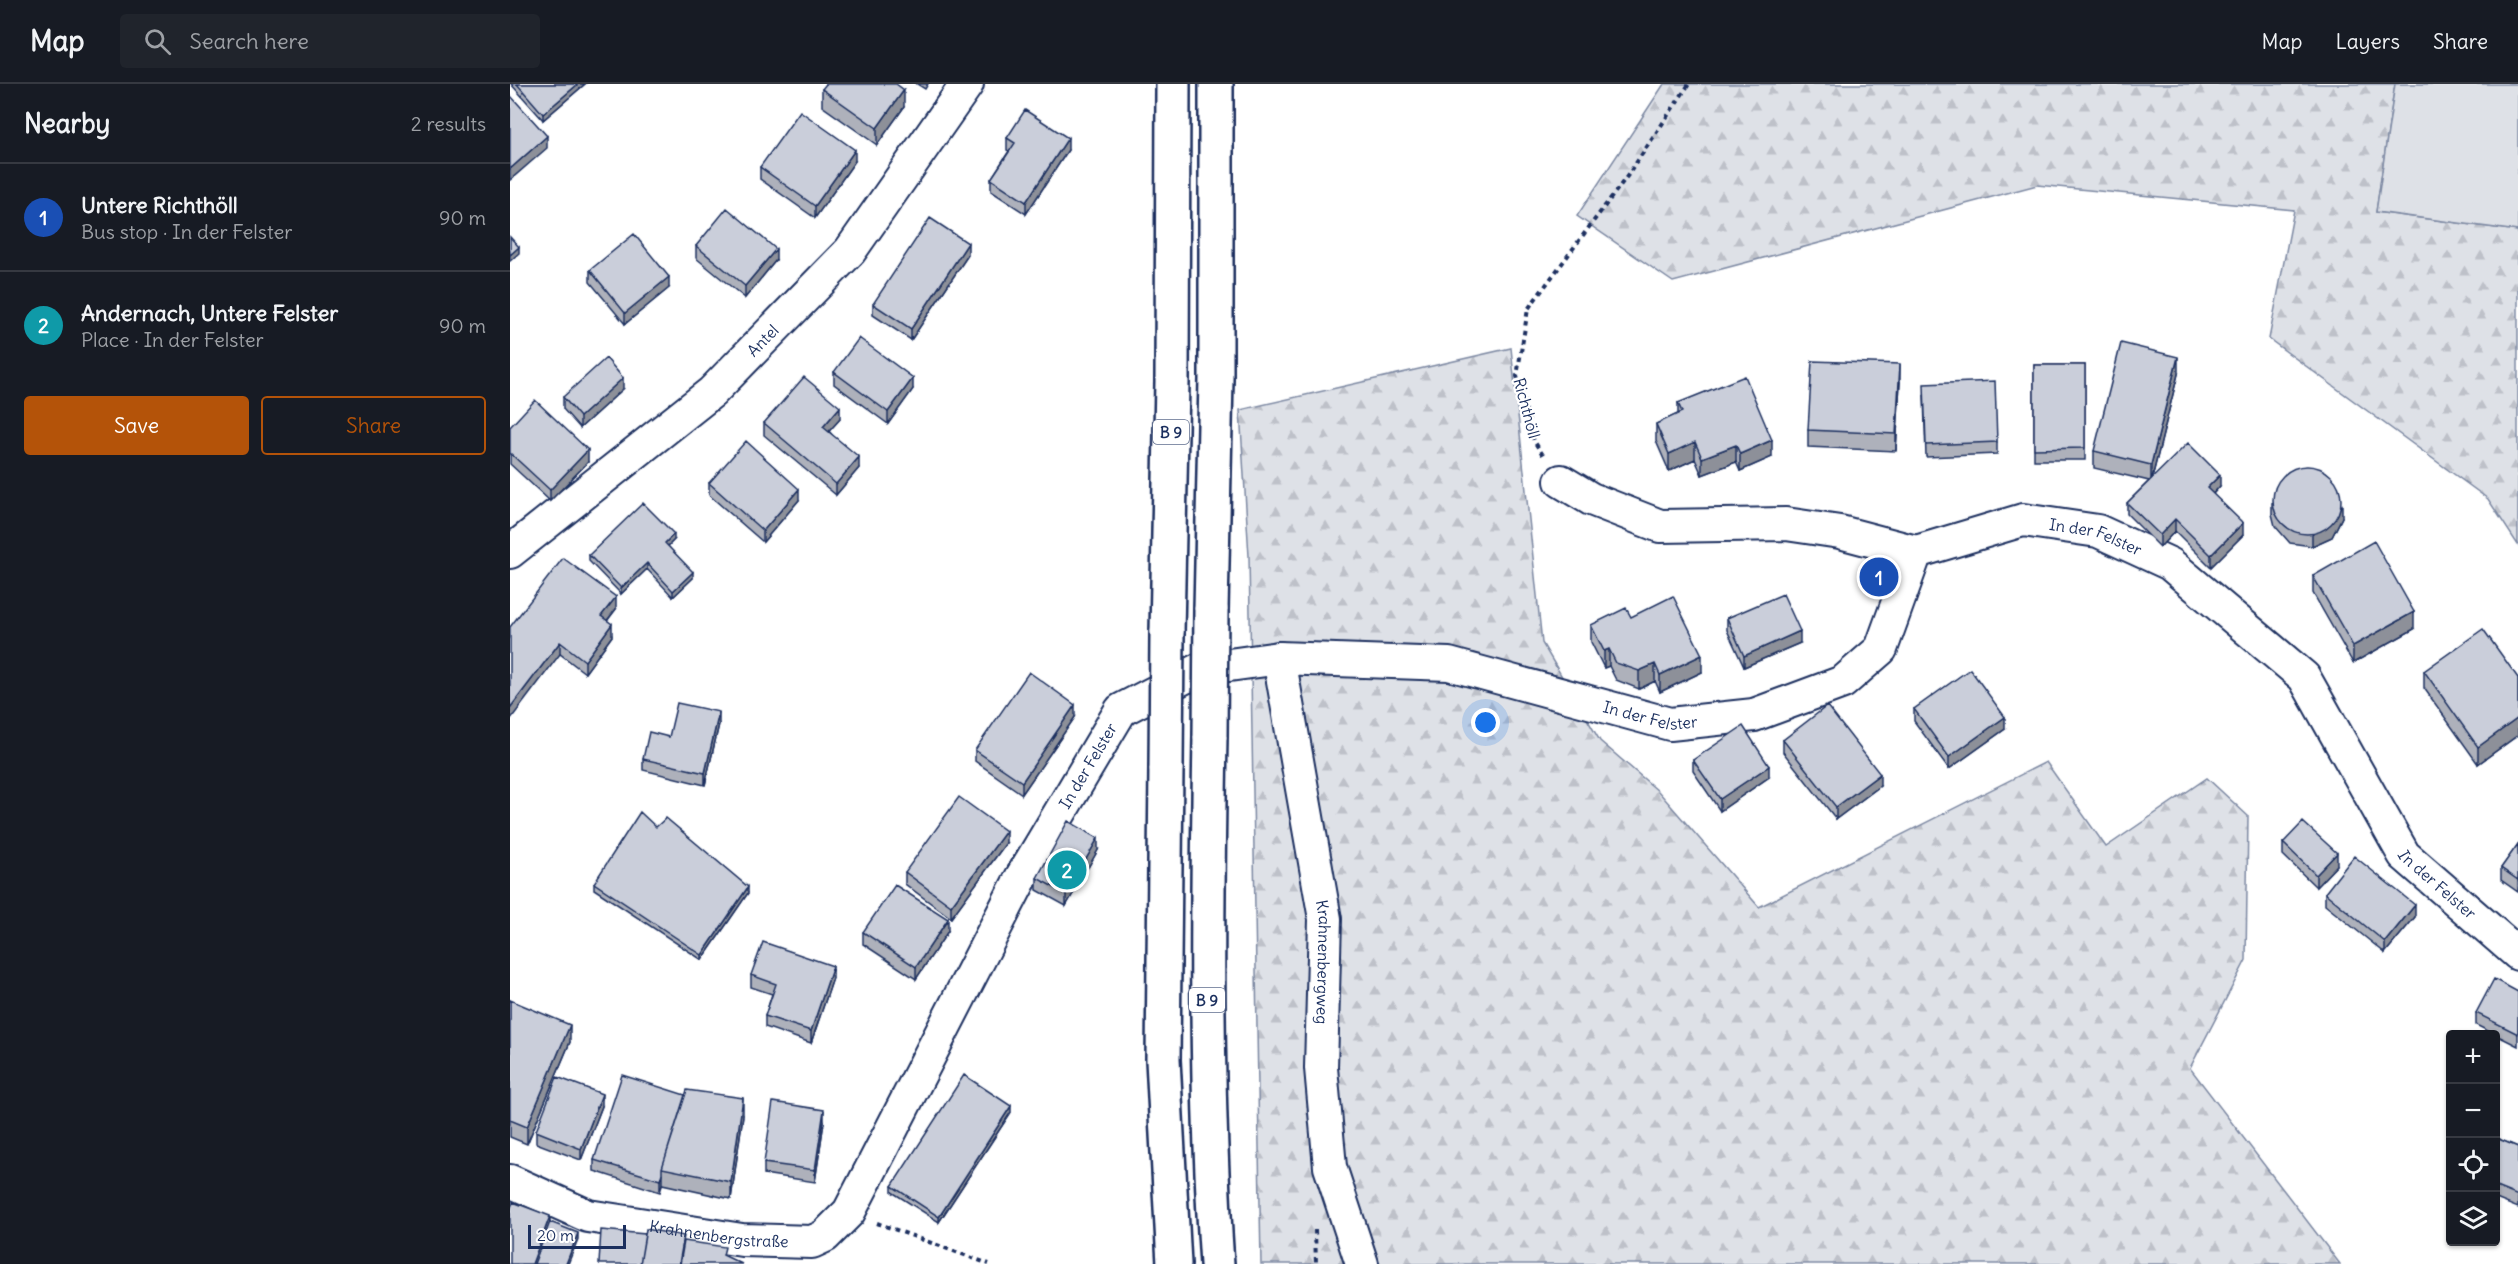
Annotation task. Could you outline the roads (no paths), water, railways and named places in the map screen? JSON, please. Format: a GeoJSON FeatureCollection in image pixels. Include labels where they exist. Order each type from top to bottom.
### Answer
{"type":"FeatureCollection","features":[{"type":"Feature","properties":{"kind":"highway","name":"B 9"},"geometry":{"type":"LineString","coordinates":[[1173,84],[1163,1060],[1174,1264]]}},
{"type":"Feature","properties":{"kind":"highway","name":"B 9"},"geometry":{"type":"LineString","coordinates":[[1216,84],[1207,962],[1209,1156],[1217,1264]]}},
{"type":"Feature","properties":{"kind":"street","name":"Antel"},"geometry":{"type":"LineString","coordinates":[[510,552],[712,392],[850,251],[967,84]]}},
{"type":"Feature","properties":{"kind":"street"},"geometry":{"type":"LineString","coordinates":[[1561,481],[1591,499],[1660,525],[1786,524],[1840,532],[1916,552]]}},
{"type":"Feature","properties":{"kind":"street","name":"In der Felster"},"geometry":{"type":"LineString","coordinates":[[825,1236],[849,1212],[1022,878],[1121,710],[1200,669],[1279,658],[1449,664],[1670,724],[1754,715],[1843,682],[1881,649],[1916,552],[2023,520],[2098,531],[2170,564],[2304,677],[2404,855],[2518,954]]}},
{"type":"Feature","properties":{"kind":"street","name":"Krahnenbergweg"},"geometry":{"type":"LineString","coordinates":[[1279,658],[1325,919],[1321,1068],[1330,1167],[1362,1264]]}},
{"type":"Feature","properties":{"kind":"street","name":"Krahnenbergstraße"},"geometry":{"type":"LineString","coordinates":[[510,1181],[588,1216],[742,1240],[812,1242],[825,1236]]}},
{"type":"Feature","properties":{"kind":"place","name":"Untere Richthöll"},"geometry":{"type":"Point","coordinates":[1879,577]}},
{"type":"Feature","properties":{"kind":"place","name":"Andernach, Untere Felster"},"geometry":{"type":"Point","coordinates":[1067,870]}}]}
